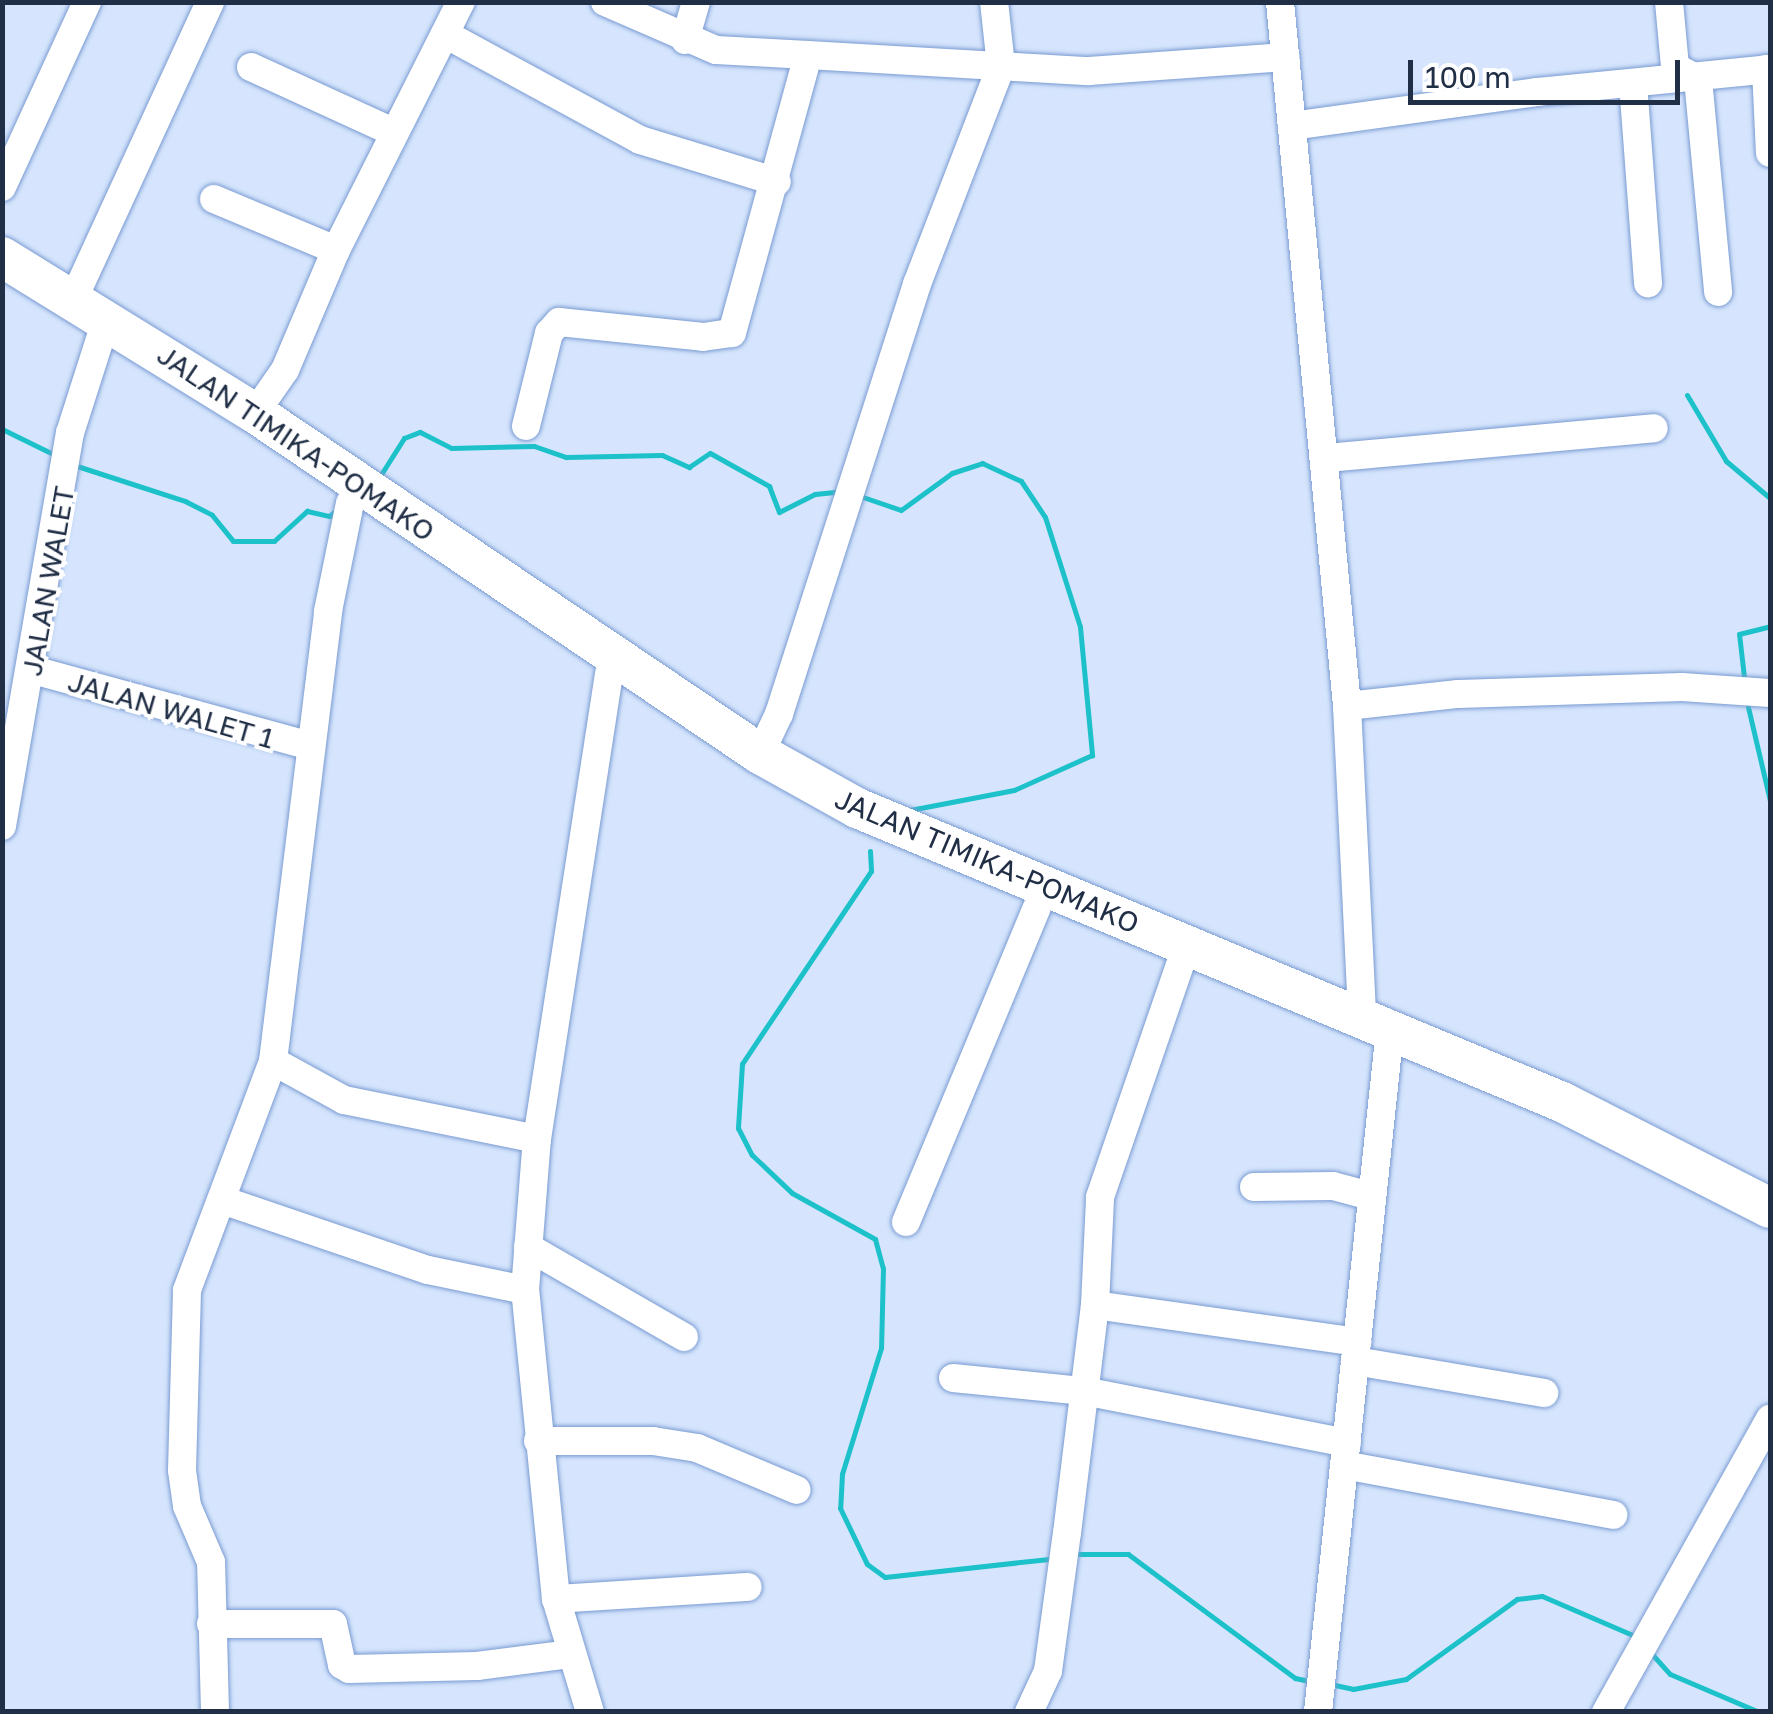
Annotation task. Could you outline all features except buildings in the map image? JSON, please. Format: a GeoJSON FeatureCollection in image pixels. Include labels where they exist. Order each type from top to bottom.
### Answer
{"type":"FeatureCollection","features":[{"type":"Feature","properties":{"kind":"highway","name":"JALAN TIMIKA-POMAKO"},"geometry":{"type":"LineString","coordinates":[[2,257],[255,413],[609,674],[844,828],[1180,965],[1375,1033],[1614,1145],[1770,1226]]}},
{"type":"Feature","properties":{"kind":"highway","name":"JALAN TIMIKA-POMAKO"},"geometry":{"type":"LineString","coordinates":[[2,280],[350,502],[427,543],[760,754],[917,837],[1375,1033],[1624,1130],[1770,1208]]}},
{"type":"Feature","properties":{"kind":"street"},"geometry":{"type":"LineString","coordinates":[[2,188],[87,2]]}},
{"type":"Feature","properties":{"kind":"street"},"geometry":{"type":"LineString","coordinates":[[74,298],[210,2]]}},
{"type":"Feature","properties":{"kind":"street"},"geometry":{"type":"LineString","coordinates":[[255,413],[294,352],[336,250],[461,2]]}},
{"type":"Feature","properties":{"kind":"street"},"geometry":{"type":"LineString","coordinates":[[605,2],[685,40],[716,50],[1090,71],[1286,57]]}},
{"type":"Feature","properties":{"kind":"street"},"geometry":{"type":"LineString","coordinates":[[685,40],[696,2]]}},
{"type":"Feature","properties":{"kind":"street"},"geometry":{"type":"LineString","coordinates":[[760,754],[916,284],[1001,66],[994,2]]}},
{"type":"Feature","properties":{"kind":"street"},"geometry":{"type":"LineString","coordinates":[[1280,2],[1327,458],[1375,1033],[1370,1196],[1320,1692]]}},
{"type":"Feature","properties":{"kind":"street"},"geometry":{"type":"LineString","coordinates":[[1669,2],[1675,66],[1698,79]]}},
{"type":"Feature","properties":{"kind":"street"},"geometry":{"type":"LineString","coordinates":[[445,34],[640,140],[777,182]]}},
{"type":"Feature","properties":{"kind":"street"},"geometry":{"type":"LineString","coordinates":[[526,426],[549,333],[558,322],[703,336],[732,333],[777,182],[808,55]]}},
{"type":"Feature","properties":{"kind":"street"},"geometry":{"type":"LineString","coordinates":[[250,67],[395,133]]}},
{"type":"Feature","properties":{"kind":"street"},"geometry":{"type":"LineString","coordinates":[[1292,126],[1768,69],[1770,152]]}},
{"type":"Feature","properties":{"kind":"street"},"geometry":{"type":"LineString","coordinates":[[1698,79],[1718,292]]}},
{"type":"Feature","properties":{"kind":"street"},"geometry":{"type":"LineString","coordinates":[[1632,83],[1648,284]]}},
{"type":"Feature","properties":{"kind":"street"},"geometry":{"type":"LineString","coordinates":[[214,199],[336,250]]}},
{"type":"Feature","properties":{"kind":"street","name":"JALAN WALET"},"geometry":{"type":"LineString","coordinates":[[2,826],[70,433],[100,339]]}},
{"type":"Feature","properties":{"kind":"street"},"geometry":{"type":"LineString","coordinates":[[1327,458],[1654,428]]}},
{"type":"Feature","properties":{"kind":"street"},"geometry":{"type":"LineString","coordinates":[[215,1712],[219,1685],[210,1624],[211,1562],[187,1506],[182,1470],[187,1290],[225,1201],[273,1061],[310,746],[350,502]]}},
{"type":"Feature","properties":{"kind":"street","name":"JALAN WALET 1"},"geometry":{"type":"LineString","coordinates":[[32,670],[310,746]]}},
{"type":"Feature","properties":{"kind":"street"},"geometry":{"type":"LineString","coordinates":[[590,1712],[569,1654],[556,1599],[525,1290],[537,1139],[609,674]]}},
{"type":"Feature","properties":{"kind":"street"},"geometry":{"type":"LineString","coordinates":[[1348,706],[1458,694],[1662,688],[1770,693]]}},
{"type":"Feature","properties":{"kind":"street"},"geometry":{"type":"LineString","coordinates":[[906,1222],[1037,908]]}},
{"type":"Feature","properties":{"kind":"street"},"geometry":{"type":"LineString","coordinates":[[1029,1712],[1048,1671],[1095,1306],[1105,1171],[1180,965]]}},
{"type":"Feature","properties":{"kind":"street"},"geometry":{"type":"LineString","coordinates":[[273,1061],[344,1100],[537,1139]]}},
{"type":"Feature","properties":{"kind":"street"},"geometry":{"type":"LineString","coordinates":[[1254,1187],[1332,1186],[1370,1196]]}},
{"type":"Feature","properties":{"kind":"street"},"geometry":{"type":"LineString","coordinates":[[225,1201],[428,1270],[525,1290]]}},
{"type":"Feature","properties":{"kind":"street"},"geometry":{"type":"LineString","coordinates":[[528,1247],[684,1337]]}},
{"type":"Feature","properties":{"kind":"street"},"geometry":{"type":"LineString","coordinates":[[1095,1306],[1356,1351],[1544,1393]]}},
{"type":"Feature","properties":{"kind":"street"},"geometry":{"type":"LineString","coordinates":[[953,1378],[1084,1391],[1613,1515]]}},
{"type":"Feature","properties":{"kind":"street"},"geometry":{"type":"LineString","coordinates":[[1606,1712],[1770,1419]]}},
{"type":"Feature","properties":{"kind":"street"},"geometry":{"type":"LineString","coordinates":[[538,1441],[684,1446],[797,1490]]}},
{"type":"Feature","properties":{"kind":"street"},"geometry":{"type":"LineString","coordinates":[[556,1599],[748,1587]]}},
{"type":"Feature","properties":{"kind":"street"},"geometry":{"type":"LineString","coordinates":[[210,1624],[332,1624],[342,1666],[348,1669],[452,1668],[569,1654]]}},
{"type":"Feature","properties":{"kind":"waterway"},"geometry":{"type":"LineString","coordinates":[[1687,395],[1726,461],[1770,498]]}},
{"type":"Feature","properties":{"kind":"waterway"},"geometry":{"type":"LineString","coordinates":[[2,429],[55,455]]}},
{"type":"Feature","properties":{"kind":"waterway"},"geometry":{"type":"LineString","coordinates":[[380,476],[404,438],[420,432],[451,448],[534,446],[566,457],[662,455],[689,467],[710,453],[769,486],[779,512],[815,494],[842,491]]}},
{"type":"Feature","properties":{"kind":"waterway"},"geometry":{"type":"LineString","coordinates":[[857,495],[901,510],[952,473],[982,463],[1021,481],[1045,517],[1080,627],[1092,755],[1014,790],[910,810]]}},
{"type":"Feature","properties":{"kind":"waterway"},"geometry":{"type":"LineString","coordinates":[[77,466],[185,501],[212,515],[233,541],[274,541],[307,511],[329,516],[337,510]]}},
{"type":"Feature","properties":{"kind":"waterway"},"geometry":{"type":"LineString","coordinates":[[1744,677],[1739,634],[1770,626]]}},
{"type":"Feature","properties":{"kind":"waterway"},"geometry":{"type":"LineString","coordinates":[[1748,707],[1770,801]]}},
{"type":"Feature","properties":{"kind":"waterway"},"geometry":{"type":"LineString","coordinates":[[870,851],[871,871],[742,1064],[738,1128],[752,1155],[792,1193],[875,1239],[883,1268],[881,1348],[842,1474],[840,1508],[867,1564],[885,1577],[1049,1559]]}},
{"type":"Feature","properties":{"kind":"waterway"},"geometry":{"type":"LineString","coordinates":[[1079,1554],[1128,1554],[1295,1678],[1314,1682]]}},
{"type":"Feature","properties":{"kind":"waterway"},"geometry":{"type":"LineString","coordinates":[[1330,1684],[1353,1689],[1406,1679],[1517,1599],[1542,1596],[1637,1637]]}},
{"type":"Feature","properties":{"kind":"waterway"},"geometry":{"type":"LineString","coordinates":[[1651,1653],[1670,1674],[1759,1712]]}}]}
